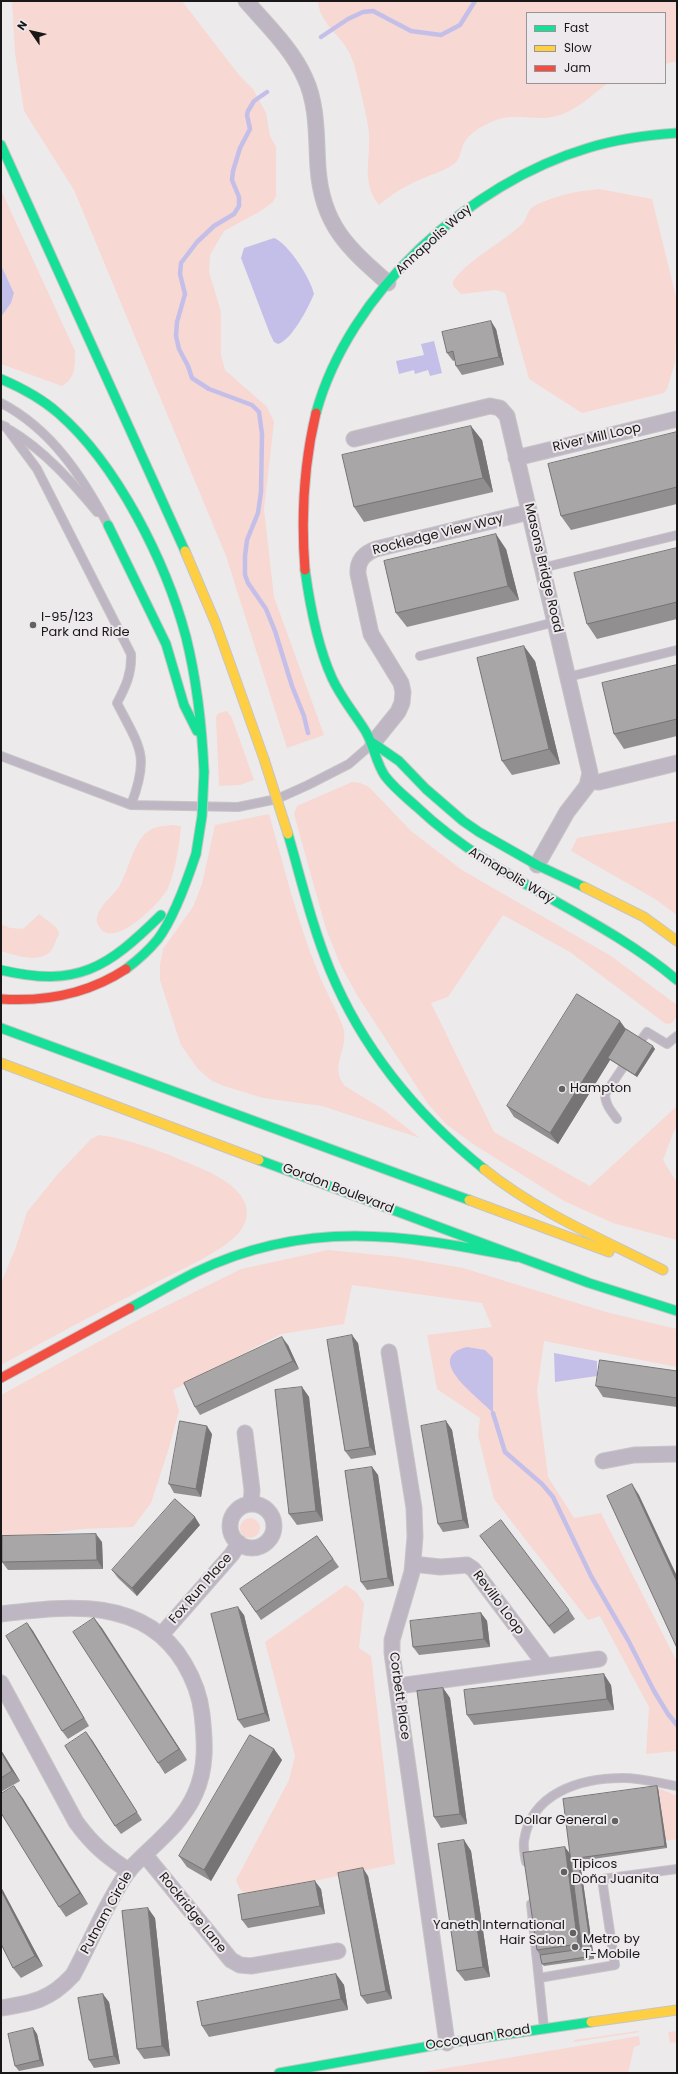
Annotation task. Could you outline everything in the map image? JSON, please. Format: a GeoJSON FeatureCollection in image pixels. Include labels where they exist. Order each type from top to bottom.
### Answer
{"type":"FeatureCollection","features":[{"type":"Feature","properties":{"kind":"main road","name":"Annapolis Way"},"geometry":{"type":"LineString","coordinates":[[677,133],[633,137],[584,148],[558,158],[509,181],[466,210],[440,232],[388,283],[365,311],[348,337],[325,385],[308,452],[303,529],[304,558],[312,609],[329,672],[339,691],[373,744],[384,775],[428,819],[458,844],[638,950],[677,980]]}},
{"type":"Feature","properties":{"kind":"main road"},"geometry":{"type":"LineString","coordinates":[[1,145],[48,254],[177,534],[216,624],[257,734],[321,948],[337,987],[356,1024],[384,1067],[410,1101],[434,1128],[461,1152],[516,1192],[584,1230],[666,1270],[440,1191],[1,1028]]}},
{"type":"Feature","properties":{"kind":"main road"},"geometry":{"type":"LineString","coordinates":[[1,379],[44,401],[65,418],[83,438],[96,456],[138,520],[174,599],[186,636],[199,701],[204,772],[202,816],[196,854],[183,892],[158,939],[126,968],[105,981],[81,991],[57,998],[36,1000],[1,999]]}},
{"type":"Feature","properties":{"kind":"main road"},"geometry":{"type":"LineString","coordinates":[[108,525],[166,644],[184,705],[203,743]]}},
{"type":"Feature","properties":{"kind":"main road","name":"Annapolis Way"},"geometry":{"type":"LineString","coordinates":[[373,744],[399,761],[415,779],[463,821],[537,865],[612,899],[644,918],[677,941]]}},
{"type":"Feature","properties":{"kind":"main road"},"geometry":{"type":"LineString","coordinates":[[1,970],[21,976],[57,978],[87,972],[107,962],[127,948],[183,892]]}},
{"type":"Feature","properties":{"kind":"main road","name":"Gordon Boulevard"},"geometry":{"type":"LineString","coordinates":[[1,1064],[595,1285],[677,1310]]}},
{"type":"Feature","properties":{"kind":"main road"},"geometry":{"type":"LineString","coordinates":[[1,1378],[197,1272],[231,1258],[273,1245],[309,1238],[358,1235],[404,1238],[517,1256]]}},
{"type":"Feature","properties":{"kind":"main road","name":"Occoquan Road"},"geometry":{"type":"LineString","coordinates":[[279,2073],[447,2043],[677,2010]]}},
{"type":"Feature","properties":{"kind":"street"},"geometry":{"type":"LineString","coordinates":[[246,1],[291,54],[305,79],[316,125],[321,187],[335,228],[352,250],[388,283]]}},
{"type":"Feature","properties":{"kind":"street","name":"Masons Bridge Road"},"geometry":{"type":"LineString","coordinates":[[354,439],[490,406],[496,406],[507,416],[590,767],[589,781]]}},
{"type":"Feature","properties":{"kind":"street","name":"River Mill Loop"},"geometry":{"type":"LineString","coordinates":[[516,458],[677,419]]}},
{"type":"Feature","properties":{"kind":"street","name":"Rockledge View Way"},"geometry":{"type":"LineString","coordinates":[[373,744],[398,712],[402,703],[403,692],[401,683],[374,641],[368,626],[358,574],[358,566],[361,558],[367,552],[376,549],[529,512]]}},
{"type":"Feature","properties":{"kind":"street"},"geometry":{"type":"LineString","coordinates":[[537,865],[564,818],[589,781],[599,782],[677,763]]}},
{"type":"Feature","properties":{"kind":"street","name":"Corbett Place"},"geometry":{"type":"LineString","coordinates":[[389,1352],[414,1508],[415,1537],[413,1564],[405,1600],[392,1640],[392,1653],[398,1686],[447,2043]]}},
{"type":"Feature","properties":{"kind":"street"},"geometry":{"type":"LineString","coordinates":[[245,1433],[252,1490],[251,1504]]}},
{"type":"Feature","properties":{"kind":"street"},"geometry":{"type":"LineString","coordinates":[[602,1461],[634,1455],[677,1454]]}},
{"type":"Feature","properties":{"kind":"street","name":"Fox Run Place"},"geometry":{"type":"LineString","coordinates":[[251,1504],[261,1506],[272,1516],[274,1524],[272,1534],[268,1540],[254,1547],[246,1547],[239,1543],[231,1532],[231,1522],[238,1510],[251,1504]]}},
{"type":"Feature","properties":{"kind":"street","name":"Fox Run Place"},"geometry":{"type":"LineString","coordinates":[[162,1634],[232,1554],[239,1543]]}},
{"type":"Feature","properties":{"kind":"street","name":"Revillo Loop"},"geometry":{"type":"LineString","coordinates":[[413,1564],[440,1567],[467,1565],[473,1568],[546,1666]]}},
{"type":"Feature","properties":{"kind":"street","name":"Putnam Circle"},"geometry":{"type":"LineString","coordinates":[[1,1614],[59,1607],[95,1610],[121,1614],[142,1622],[162,1634],[178,1653],[190,1672],[201,1706],[205,1754],[200,1781],[185,1812],[169,1831],[128,1871],[73,1975],[62,1987],[48,1997],[33,2003],[1,2008]]}},
{"type":"Feature","properties":{"kind":"street"},"geometry":{"type":"LineString","coordinates":[[398,1686],[599,1659]]}},
{"type":"Feature","properties":{"kind":"street"},"geometry":{"type":"LineString","coordinates":[[1,1683],[76,1822],[90,1841],[103,1854],[128,1871]]}},
{"type":"Feature","properties":{"kind":"street","name":"Rockridge Lane"},"geometry":{"type":"LineString","coordinates":[[145,1855],[231,1960],[240,1965],[251,1966],[338,1951]]}},
{"type":"Feature","properties":{"kind":"lane"},"geometry":{"type":"LineString","coordinates":[[1,403],[18,412],[38,428],[60,451],[90,490],[108,525]]}},
{"type":"Feature","properties":{"kind":"lane"},"geometry":{"type":"LineString","coordinates":[[3,426],[36,469],[131,654],[132,668],[128,682],[118,703],[139,746],[142,757],[140,781],[131,805]]}},
{"type":"Feature","properties":{"kind":"lane"},"geometry":{"type":"LineString","coordinates":[[3,426],[26,440],[48,459],[82,494],[108,525]]}},
{"type":"Feature","properties":{"kind":"lane"},"geometry":{"type":"LineString","coordinates":[[542,568],[677,535]]}},
{"type":"Feature","properties":{"kind":"lane"},"geometry":{"type":"LineString","coordinates":[[420,656],[555,622]]}},
{"type":"Feature","properties":{"kind":"lane"},"geometry":{"type":"LineString","coordinates":[[568,677],[677,650]]}},
{"type":"Feature","properties":{"kind":"lane"},"geometry":{"type":"LineString","coordinates":[[1,756],[131,805],[238,807],[271,801],[335,772],[355,760],[373,744]]}},
{"type":"Feature","properties":{"kind":"lane"},"geometry":{"type":"LineString","coordinates":[[616,1119],[608,1107],[605,1099],[606,1094],[646,1032],[667,1044],[677,1036]]}},
{"type":"Feature","properties":{"kind":"lane"},"geometry":{"type":"LineString","coordinates":[[527,1872],[524,1842],[527,1830],[534,1815],[544,1802],[556,1792],[571,1785],[598,1780],[622,1778],[677,1786]]}},
{"type":"Feature","properties":{"kind":"lane"},"geometry":{"type":"LineString","coordinates":[[539,1978],[615,1965],[602,1879],[677,1869]]}},
{"type":"Feature","properties":{"kind":"lane"},"geometry":{"type":"LineString","coordinates":[[530,1895],[544,2028]]}},
{"type":"Feature","properties":{"kind":"shaded area"},"geometry":{"type":"Polygon","coordinates":[[[12,1],[182,1],[239,75],[253,89],[266,113],[270,136],[276,147],[276,196],[273,202],[259,212],[224,231],[210,255],[209,272],[221,312],[221,355],[225,370],[267,407],[274,422],[264,509],[274,597],[324,735],[287,748],[226,556],[74,190],[24,111],[15,53],[12,1]]]}},
{"type":"Feature","properties":{"kind":"shaded area"},"geometry":{"type":"Polygon","coordinates":[[[318,1],[677,1],[677,61],[666,64],[666,12],[526,12],[526,84],[607,84],[578,106],[561,115],[542,118],[508,117],[496,120],[482,127],[469,136],[463,145],[459,158],[454,164],[407,186],[379,205],[373,196],[368,177],[368,126],[354,65],[346,47],[324,19],[318,1]]]}},
{"type":"Feature","properties":{"kind":"shaded area"},"geometry":{"type":"Polygon","coordinates":[[[599,189],[652,199],[677,301],[675,363],[667,389],[664,393],[582,413],[529,379],[505,293],[496,290],[461,294],[453,286],[453,281],[468,265],[522,224],[534,206],[565,194],[599,189]]]}},
{"type":"Feature","properties":{"kind":"shaded area"},"geometry":{"type":"Polygon","coordinates":[[[1,190],[75,351],[74,371],[67,383],[62,386],[1,364],[1,317],[11,303],[14,293],[1,265],[1,190]]]}},
{"type":"Feature","properties":{"kind":"shaded area"},"geometry":{"type":"Polygon","coordinates":[[[274,238],[286,247],[298,262],[312,287],[314,294],[304,315],[294,330],[289,336],[278,344],[274,342],[270,334],[241,258],[244,248],[274,238]]]}},
{"type":"Feature","properties":{"kind":"shaded area"},"geometry":{"type":"Polygon","coordinates":[[[1,265],[14,293],[11,303],[1,317],[1,265]]]}},
{"type":"Feature","properties":{"kind":"shaded area"},"geometry":{"type":"Polygon","coordinates":[[[434,341],[442,373],[430,376],[428,370],[415,374],[414,370],[399,374],[396,361],[424,355],[421,344],[434,341]]]}},
{"type":"Feature","properties":{"kind":"shaded area"},"geometry":{"type":"Polygon","coordinates":[[[227,711],[232,718],[254,780],[240,785],[219,786],[216,717],[219,713],[227,711]]]}},
{"type":"Feature","properties":{"kind":"shaded area"},"geometry":{"type":"Polygon","coordinates":[[[352,782],[360,783],[369,787],[411,831],[462,870],[611,956],[677,1005],[677,1016],[672,1023],[666,1024],[570,952],[503,915],[448,997],[431,1003],[494,1132],[590,1186],[677,1106],[677,1127],[663,1160],[677,1183],[677,1240],[613,1223],[564,1201],[473,1144],[446,1124],[428,1104],[357,995],[341,966],[326,929],[294,814],[297,806],[352,782]]]}},
{"type":"Feature","properties":{"kind":"shaded area"},"geometry":{"type":"Polygon","coordinates":[[[269,814],[291,893],[310,953],[343,1027],[344,1042],[338,1071],[340,1079],[345,1086],[384,1110],[420,1138],[322,1106],[263,1098],[224,1086],[212,1081],[198,1069],[181,1045],[160,980],[160,965],[163,949],[193,907],[202,884],[215,825],[269,814]]]}},
{"type":"Feature","properties":{"kind":"shaded area"},"geometry":{"type":"Polygon","coordinates":[[[677,821],[677,915],[655,899],[571,851],[577,838],[677,821]]]}},
{"type":"Feature","properties":{"kind":"shaded area"},"geometry":{"type":"Polygon","coordinates":[[[172,825],[181,826],[175,865],[171,881],[164,895],[146,914],[124,930],[113,933],[104,932],[98,925],[97,920],[100,909],[119,887],[138,843],[148,831],[159,827],[172,825]]]}},
{"type":"Feature","properties":{"kind":"shaded area"},"geometry":{"type":"Polygon","coordinates":[[[39,914],[57,928],[59,934],[51,951],[46,955],[33,958],[1,951],[1,924],[10,928],[23,929],[39,914]]]}},
{"type":"Feature","properties":{"kind":"shaded area"},"geometry":{"type":"Polygon","coordinates":[[[99,1135],[113,1137],[154,1149],[216,1175],[224,1180],[239,1194],[247,1210],[246,1220],[241,1230],[224,1246],[1,1365],[1,1283],[16,1247],[27,1212],[57,1175],[91,1139],[99,1135]]]}},
{"type":"Feature","properties":{"kind":"shaded area"},"geometry":{"type":"Polygon","coordinates":[[[328,1250],[399,1257],[463,1268],[606,1312],[677,1329],[677,1367],[544,1341],[537,1391],[548,1477],[574,1518],[601,1513],[677,1662],[677,1751],[646,1754],[649,1707],[600,1616],[588,1620],[494,1499],[478,1435],[480,1418],[437,1389],[427,1335],[492,1327],[482,1303],[352,1285],[344,1324],[281,1334],[173,1390],[179,1411],[168,1451],[151,1503],[133,1527],[82,1529],[1,1540],[1,1395],[142,1318],[241,1269],[328,1250]]]}},
{"type":"Feature","properties":{"kind":"shaded area"},"geometry":{"type":"Polygon","coordinates":[[[467,1347],[485,1350],[493,1358],[493,1413],[467,1389],[452,1369],[450,1360],[454,1352],[467,1347]]]}},
{"type":"Feature","properties":{"kind":"shaded area"},"geometry":{"type":"Polygon","coordinates":[[[554,1353],[597,1361],[597,1376],[555,1382],[554,1353]]]}},
{"type":"Feature","properties":{"kind":"shaded area"},"geometry":{"type":"Polygon","coordinates":[[[250,1518],[257,1521],[260,1528],[257,1535],[250,1538],[243,1535],[240,1528],[243,1521],[250,1518]]]}},
{"type":"Feature","properties":{"kind":"shaded area"},"geometry":{"type":"Polygon","coordinates":[[[346,1585],[356,1592],[364,1603],[359,1648],[371,1656],[395,1864],[247,1895],[240,1889],[236,1880],[289,1780],[295,1756],[265,1642],[346,1585]]]}},
{"type":"Feature","properties":{"kind":"shaded area"},"geometry":{"type":"Polygon","coordinates":[[[658,1788],[677,1796],[677,1839],[666,1841],[658,1788]]]}},
{"type":"Feature","properties":{"kind":"shaded area"},"geometry":{"type":"Polygon","coordinates":[[[638,2031],[640,2032],[574,2042],[574,2040],[638,2031]]]}},
{"type":"Feature","properties":{"kind":"shaded area"},"geometry":{"type":"Polygon","coordinates":[[[677,2031],[677,2042],[670,2043],[668,2032],[677,2031]]]}},
{"type":"Feature","properties":{"kind":"shaded area"},"geometry":{"type":"Polygon","coordinates":[[[639,2036],[640,2045],[634,2047],[628,2073],[417,2073],[639,2036]]]}},
{"type":"Feature","properties":{"kind":"building"},"geometry":{"type":"Polygon","coordinates":[[[491,321],[499,357],[456,366],[453,351],[447,353],[442,332],[491,321]]]}},
{"type":"Feature","properties":{"kind":"building"},"geometry":{"type":"Polygon","coordinates":[[[471,426],[483,478],[354,507],[342,455],[471,426]]]}},
{"type":"Feature","properties":{"kind":"building"},"geometry":{"type":"Polygon","coordinates":[[[677,432],[677,487],[561,516],[548,464],[677,432]]]}},
{"type":"Feature","properties":{"kind":"building"},"geometry":{"type":"Polygon","coordinates":[[[496,534],[508,586],[396,613],[384,561],[496,534]]]}},
{"type":"Feature","properties":{"kind":"building"},"geometry":{"type":"Polygon","coordinates":[[[677,548],[677,602],[587,624],[574,573],[677,548]]]}},
{"type":"Feature","properties":{"kind":"building"},"geometry":{"type":"Polygon","coordinates":[[[524,646],[549,749],[502,761],[477,658],[524,646]]]}},
{"type":"Feature","properties":{"kind":"building"},"geometry":{"type":"Polygon","coordinates":[[[677,665],[677,719],[614,734],[602,683],[677,665]]]}},
{"type":"Feature","properties":{"kind":"building","name":"Hampton"},"geometry":{"type":"Polygon","coordinates":[[[577,994],[620,1021],[550,1133],[507,1106],[577,994]]]}},
{"type":"Feature","properties":{"kind":"building"},"geometry":{"type":"Polygon","coordinates":[[[626,1029],[653,1046],[635,1075],[608,1058],[626,1029]]]}},
{"type":"Feature","properties":{"kind":"building"},"geometry":{"type":"Polygon","coordinates":[[[352,1335],[370,1447],[345,1451],[327,1340],[352,1335]]]}},
{"type":"Feature","properties":{"kind":"building"},"geometry":{"type":"Polygon","coordinates":[[[282,1337],[293,1361],[195,1407],[184,1383],[282,1337]]]}},
{"type":"Feature","properties":{"kind":"building"},"geometry":{"type":"Polygon","coordinates":[[[600,1360],[677,1371],[677,1398],[596,1386],[600,1360]]]}},
{"type":"Feature","properties":{"kind":"building"},"geometry":{"type":"Polygon","coordinates":[[[302,1387],[316,1511],[289,1514],[275,1390],[302,1387]]]}},
{"type":"Feature","properties":{"kind":"building"},"geometry":{"type":"Polygon","coordinates":[[[180,1421],[207,1426],[196,1489],[169,1484],[180,1421]]]}},
{"type":"Feature","properties":{"kind":"building"},"geometry":{"type":"Polygon","coordinates":[[[446,1421],[463,1520],[438,1524],[421,1426],[446,1421]]]}},
{"type":"Feature","properties":{"kind":"building"},"geometry":{"type":"Polygon","coordinates":[[[372,1467],[388,1578],[361,1582],[345,1471],[372,1467]]]}},
{"type":"Feature","properties":{"kind":"building"},"geometry":{"type":"Polygon","coordinates":[[[632,1484],[677,1582],[677,1648],[607,1496],[632,1484]]]}},
{"type":"Feature","properties":{"kind":"building"},"geometry":{"type":"Polygon","coordinates":[[[175,1499],[195,1517],[132,1588],[112,1570],[175,1499]]]}},
{"type":"Feature","properties":{"kind":"building"},"geometry":{"type":"Polygon","coordinates":[[[501,1520],[569,1610],[549,1626],[480,1536],[501,1520]]]}},
{"type":"Feature","properties":{"kind":"building"},"geometry":{"type":"Polygon","coordinates":[[[96,1534],[97,1560],[2,1562],[2,1536],[96,1534]]]}},
{"type":"Feature","properties":{"kind":"building"},"geometry":{"type":"Polygon","coordinates":[[[317,1536],[333,1559],[256,1612],[240,1589],[317,1536]]]}},
{"type":"Feature","properties":{"kind":"building"},"geometry":{"type":"Polygon","coordinates":[[[238,1607],[265,1713],[238,1720],[211,1614],[238,1607]]]}},
{"type":"Feature","properties":{"kind":"building"},"geometry":{"type":"Polygon","coordinates":[[[481,1613],[484,1639],[413,1647],[410,1621],[481,1613]]]}},
{"type":"Feature","properties":{"kind":"building"},"geometry":{"type":"Polygon","coordinates":[[[94,1618],[179,1749],[158,1763],[73,1632],[94,1618]]]}},
{"type":"Feature","properties":{"kind":"building"},"geometry":{"type":"Polygon","coordinates":[[[27,1623],[84,1718],[62,1731],[6,1636],[27,1623]]]}},
{"type":"Feature","properties":{"kind":"building"},"geometry":{"type":"Polygon","coordinates":[[[604,1674],[607,1699],[467,1715],[464,1690],[604,1674]]]}},
{"type":"Feature","properties":{"kind":"building"},"geometry":{"type":"Polygon","coordinates":[[[443,1688],[460,1814],[434,1817],[417,1691],[443,1688]]]}},
{"type":"Feature","properties":{"kind":"building"},"geometry":{"type":"Polygon","coordinates":[[[86,1732],[137,1812],[115,1826],[65,1746],[86,1732]]]}},
{"type":"Feature","properties":{"kind":"building"},"geometry":{"type":"Polygon","coordinates":[[[250,1735],[274,1749],[204,1870],[179,1856],[250,1735]]]}},
{"type":"Feature","properties":{"kind":"building"},"geometry":{"type":"Polygon","coordinates":[[[1,1752],[12,1771],[1,1778],[1,1752]]]}},
{"type":"Feature","properties":{"kind":"building"},"geometry":{"type":"Polygon","coordinates":[[[14,1786],[80,1893],[59,1907],[1,1813],[1,1794],[14,1786]]]}},
{"type":"Feature","properties":{"kind":"building","name":"Dollar General"},"geometry":{"type":"Polygon","coordinates":[[[657,1786],[665,1846],[578,1858],[592,1956],[542,1964],[540,1955],[582,1949],[563,1799],[657,1786]]]}},
{"type":"Feature","properties":{"kind":"building"},"geometry":{"type":"Polygon","coordinates":[[[464,1840],[483,1967],[457,1971],[438,1844],[464,1840]]]}},
{"type":"Feature","properties":{"kind":"building"},"geometry":{"type":"Polygon","coordinates":[[[565,1847],[578,1944],[537,1950],[523,1853],[565,1847]]]}},
{"type":"Feature","properties":{"kind":"building"},"geometry":{"type":"Polygon","coordinates":[[[363,1868],[386,1991],[361,1996],[338,1873],[363,1868]]]}},
{"type":"Feature","properties":{"kind":"building"},"geometry":{"type":"Polygon","coordinates":[[[315,1881],[320,1906],[242,1920],[238,1895],[315,1881]]]}},
{"type":"Feature","properties":{"kind":"building"},"geometry":{"type":"Polygon","coordinates":[[[1,1890],[35,1956],[13,1968],[1,1944],[1,1890]]]}},
{"type":"Feature","properties":{"kind":"building"},"geometry":{"type":"Polygon","coordinates":[[[148,1908],[162,2046],[137,2049],[122,1911],[148,1908]]]}},
{"type":"Feature","properties":{"kind":"building"},"geometry":{"type":"Polygon","coordinates":[[[336,1974],[341,1999],[202,2026],[197,2002],[336,1974]]]}},
{"type":"Feature","properties":{"kind":"building"},"geometry":{"type":"Polygon","coordinates":[[[103,1994],[114,2056],[89,2060],[78,1998],[103,1994]]]}},
{"type":"Feature","properties":{"kind":"building"},"geometry":{"type":"Polygon","coordinates":[[[33,2028],[40,2060],[15,2066],[8,2034],[33,2028]]]}},
{"type":"Feature","properties":{"kind":"waterway"},"geometry":{"type":"LineString","coordinates":[[321,37],[348,19],[363,12],[373,11],[411,31],[441,35],[460,25],[475,1]]}},
{"type":"Feature","properties":{"kind":"waterway"},"geometry":{"type":"LineString","coordinates":[[267,92],[254,101],[248,111],[247,115],[250,129],[240,148],[233,171],[232,180],[239,197],[239,206],[234,214],[214,226],[197,242],[181,263],[180,274],[185,294],[177,322],[176,336],[179,349],[188,366],[192,378],[209,389],[252,405],[259,412],[262,434],[261,492],[258,513],[247,540],[245,575],[248,583],[266,609],[275,631],[292,686],[304,716],[308,733]]}},
{"type":"Feature","properties":{"kind":"waterway"},"geometry":{"type":"LineString","coordinates":[[493,1413],[505,1452],[542,1484],[553,1497],[591,1576],[628,1640],[654,1691],[668,1714],[677,1725]]}},
{"type":"Feature","properties":{"kind":"traffic: fast"},"geometry":{"type":"LineString","coordinates":[[316,413],[332,368],[356,325],[385,285],[420,248],[459,215],[500,187],[544,164],[588,148],[610,142],[643,136],[677,133]]}},
{"type":"Feature","properties":{"kind":"traffic: fast"},"geometry":{"type":"LineString","coordinates":[[1,145],[185,551]]}},
{"type":"Feature","properties":{"kind":"traffic: fast"},"geometry":{"type":"LineString","coordinates":[[1,379],[38,398],[58,413],[80,434],[100,459],[137,516],[166,578],[186,637],[198,704],[204,772]]}},
{"type":"Feature","properties":{"kind":"traffic: fast"},"geometry":{"type":"LineString","coordinates":[[108,525],[166,644],[184,705],[197,731]]}},
{"type":"Feature","properties":{"kind":"traffic: fast"},"geometry":{"type":"LineString","coordinates":[[305,570],[315,625],[322,652],[332,678],[366,732],[379,766],[396,789],[448,833],[479,856],[613,935],[646,956],[677,980]]}},
{"type":"Feature","properties":{"kind":"traffic: fast"},"geometry":{"type":"LineString","coordinates":[[373,743],[399,761],[426,789],[463,821],[479,832],[537,865],[584,887]]}},
{"type":"Feature","properties":{"kind":"traffic: fast"},"geometry":{"type":"LineString","coordinates":[[196,854],[202,816],[204,772]]}},
{"type":"Feature","properties":{"kind":"traffic: fast"},"geometry":{"type":"LineString","coordinates":[[288,834],[307,902],[330,970],[343,999],[359,1027],[394,1079],[415,1103],[436,1126],[484,1169]]}},
{"type":"Feature","properties":{"kind":"traffic: fast"},"geometry":{"type":"LineString","coordinates":[[126,969],[147,951],[164,931],[180,898],[196,854]]}},
{"type":"Feature","properties":{"kind":"traffic: fast"},"geometry":{"type":"LineString","coordinates":[[1,970],[28,975],[51,976],[71,974],[90,969],[107,960],[124,948],[161,915]]}},
{"type":"Feature","properties":{"kind":"traffic: fast"},"geometry":{"type":"LineString","coordinates":[[1,1028],[469,1200]]}},
{"type":"Feature","properties":{"kind":"traffic: fast"},"geometry":{"type":"LineString","coordinates":[[259,1160],[589,1283],[677,1311]]}},
{"type":"Feature","properties":{"kind":"traffic: fast"},"geometry":{"type":"LineString","coordinates":[[130,1308],[196,1272],[236,1255],[276,1244],[316,1238],[355,1236],[395,1238],[434,1242],[517,1257]]}},
{"type":"Feature","properties":{"kind":"traffic: fast"},"geometry":{"type":"LineString","coordinates":[[279,2073],[447,2043],[591,2022]]}},
{"type":"Feature","properties":{"kind":"traffic: slow"},"geometry":{"type":"LineString","coordinates":[[185,551],[216,624],[264,759]]}},
{"type":"Feature","properties":{"kind":"traffic: slow"},"geometry":{"type":"LineString","coordinates":[[264,759],[288,834]]}},
{"type":"Feature","properties":{"kind":"traffic: slow"},"geometry":{"type":"LineString","coordinates":[[584,887],[644,917],[677,941]]}},
{"type":"Feature","properties":{"kind":"traffic: slow"},"geometry":{"type":"LineString","coordinates":[[1,1063],[259,1160]]}},
{"type":"Feature","properties":{"kind":"traffic: slow"},"geometry":{"type":"LineString","coordinates":[[484,1169],[526,1199],[548,1212],[663,1270]]}},
{"type":"Feature","properties":{"kind":"traffic: slow"},"geometry":{"type":"LineString","coordinates":[[469,1200],[609,1252]]}},
{"type":"Feature","properties":{"kind":"traffic: slow"},"geometry":{"type":"LineString","coordinates":[[591,2022],[677,2010]]}},
{"type":"Feature","properties":{"kind":"traffic: jam"},"geometry":{"type":"LineString","coordinates":[[305,570],[303,531],[304,491],[316,413]]}},
{"type":"Feature","properties":{"kind":"traffic: jam"},"geometry":{"type":"LineString","coordinates":[[1,999],[34,999],[66,994],[97,985],[126,969]]}},
{"type":"Feature","properties":{"kind":"traffic: jam"},"geometry":{"type":"LineString","coordinates":[[1,1378],[130,1308]]}},
{"type":"Feature","properties":{"kind":"place","name":"I-95/123 Park and Ride"},"geometry":{"type":"Point","coordinates":[33,625]}},
{"type":"Feature","properties":{"kind":"place","name":"Hampton"},"geometry":{"type":"Point","coordinates":[562,1089]}},
{"type":"Feature","properties":{"kind":"place","name":"Dollar General"},"geometry":{"type":"Point","coordinates":[615,1821]}},
{"type":"Feature","properties":{"kind":"place","name":"Tipicos Doña Juanita"},"geometry":{"type":"Point","coordinates":[564,1872]}},
{"type":"Feature","properties":{"kind":"place","name":"Yaneth International Hair Salon"},"geometry":{"type":"Point","coordinates":[573,1933]}},
{"type":"Feature","properties":{"kind":"place","name":"Metro by T-Mobile"},"geometry":{"type":"Point","coordinates":[575,1947]}}]}
